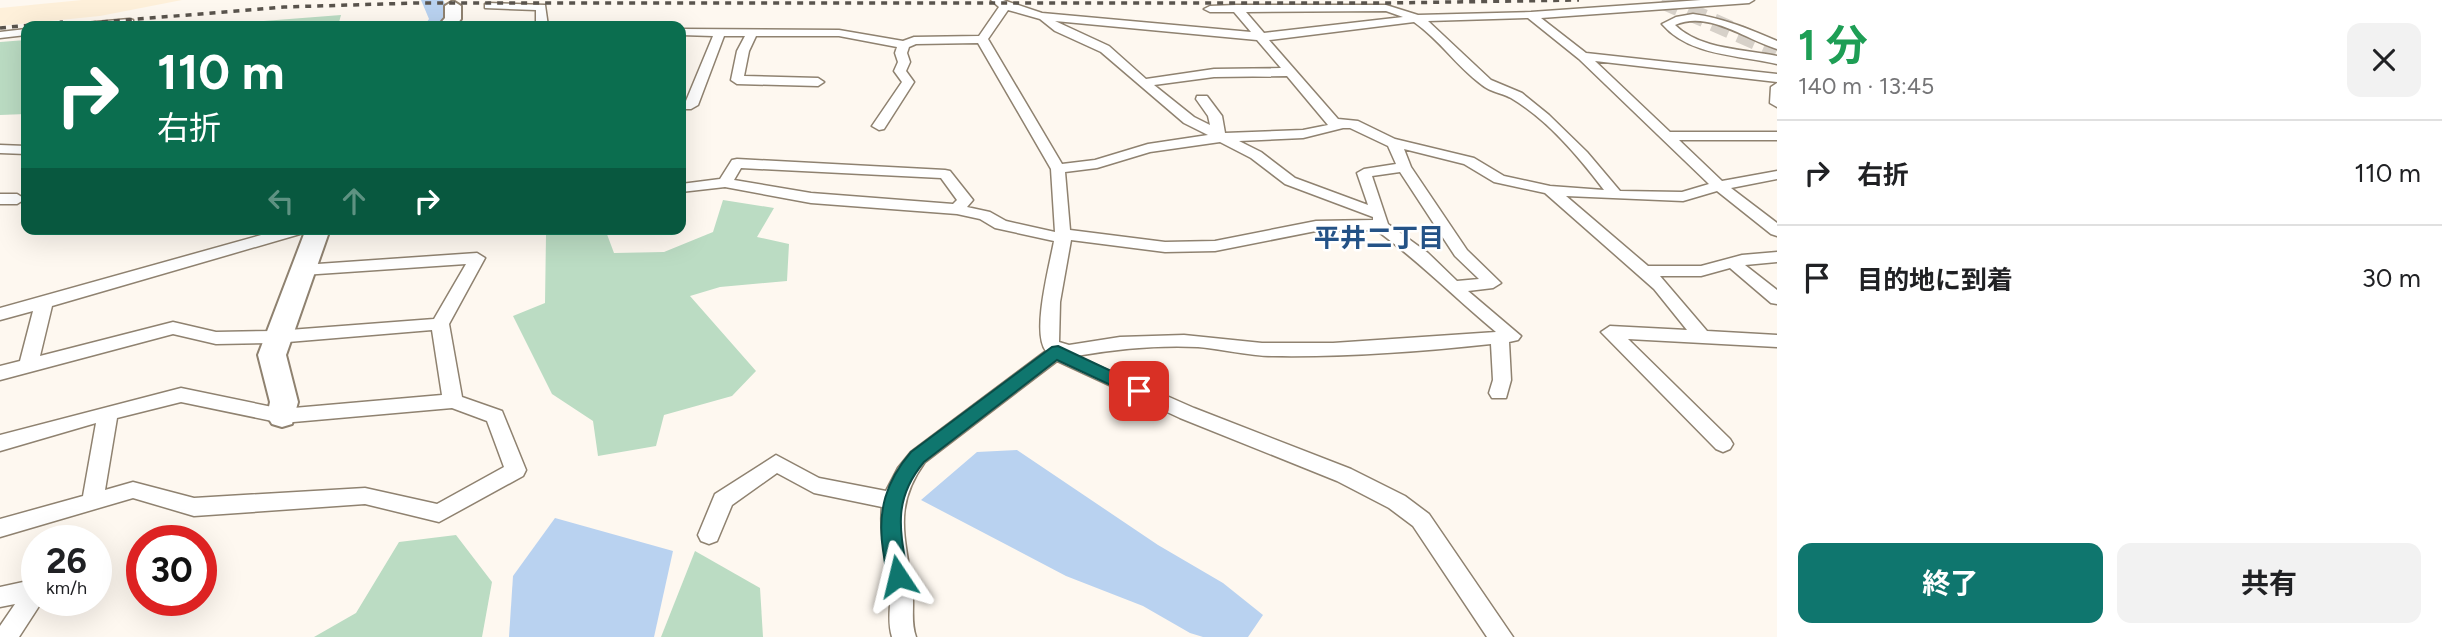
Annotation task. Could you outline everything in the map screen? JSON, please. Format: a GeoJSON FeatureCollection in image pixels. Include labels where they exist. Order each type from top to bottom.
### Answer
{"type":"FeatureCollection","features":[{"type":"Feature","properties":{"kind":"street"},"geometry":{"type":"LineString","coordinates":[[982,39],[1000,3],[1042,16],[1262,37],[1420,18],[1531,15],[1749,0]]}},
{"type":"Feature","properties":{"kind":"street"},"geometry":{"type":"LineString","coordinates":[[1210,9],[1236,8],[1250,4],[1388,4],[1420,18],[1484,82],[1515,95],[1552,125],[1589,159],[1616,195]]}},
{"type":"Feature","properties":{"kind":"street"},"geometry":{"type":"LineString","coordinates":[[1699,4],[1720,15],[1723,18],[1719,22]]}},
{"type":"Feature","properties":{"kind":"street"},"geometry":{"type":"LineString","coordinates":[[451,21],[453,6]]}},
{"type":"Feature","properties":{"kind":"street"},"geometry":{"type":"LineString","coordinates":[[489,6],[541,6],[542,21]]}},
{"type":"Feature","properties":{"kind":"street"},"geometry":{"type":"LineString","coordinates":[[1058,169],[1097,164],[1148,148],[1221,135],[1303,134],[1337,127],[1236,8]]}},
{"type":"Feature","properties":{"kind":"street"},"geometry":{"type":"LineString","coordinates":[[1636,8],[1708,47],[1777,60]]}},
{"type":"Feature","properties":{"kind":"street"},"geometry":{"type":"LineString","coordinates":[[1531,15],[1583,56],[1719,186],[1777,231]]}},
{"type":"Feature","properties":{"kind":"street"},"geometry":{"type":"LineString","coordinates":[[904,637],[898,622],[901,592],[890,531],[892,500],[904,473],[918,457],[1058,351],[1074,352],[1129,342],[1185,341],[1217,341],[1251,349],[1378,349],[1512,336],[1453,287],[1380,220],[1290,181],[1256,155],[1189,120],[1105,49],[1059,29],[1042,16]]}},
{"type":"Feature","properties":{"kind":"street"},"geometry":{"type":"LineString","coordinates":[[1669,25],[1672,21],[1684,19],[1719,22],[1777,45]]}},
{"type":"Feature","properties":{"kind":"street"},"geometry":{"type":"LineString","coordinates":[[686,32],[839,33],[904,45],[914,41],[982,39]]}},
{"type":"Feature","properties":{"kind":"street"},"geometry":{"type":"LineString","coordinates":[[686,105],[691,105],[720,32]]}},
{"type":"Feature","properties":{"kind":"street"},"geometry":{"type":"LineString","coordinates":[[0,35],[21,33]]}},
{"type":"Feature","properties":{"kind":"street"},"geometry":{"type":"LineString","coordinates":[[752,33],[743,51],[737,80],[818,82]]}},
{"type":"Feature","properties":{"kind":"street"},"geometry":{"type":"LineString","coordinates":[[1741,53],[1761,48],[1761,41],[1755,36]]}},
{"type":"Feature","properties":{"kind":"street"},"geometry":{"type":"LineString","coordinates":[[982,39],[1058,169],[1063,236],[1051,302],[1051,344],[1066,359],[1187,413],[1344,475],[1396,502],[1421,520],[1501,637]]}},
{"type":"Feature","properties":{"kind":"street"},"geometry":{"type":"LineString","coordinates":[[878,126],[908,82],[900,71],[904,62],[901,53],[904,45]]}},
{"type":"Feature","properties":{"kind":"street"},"geometry":{"type":"LineString","coordinates":[[1583,56],[1777,78]]}},
{"type":"Feature","properties":{"kind":"street"},"geometry":{"type":"LineString","coordinates":[[1144,83],[1214,74],[1289,72]]}},
{"type":"Feature","properties":{"kind":"street"},"geometry":{"type":"LineString","coordinates":[[1777,87],[1777,102]]}},
{"type":"Feature","properties":{"kind":"street"},"geometry":{"type":"LineString","coordinates":[[1202,99],[1215,116],[1221,135]]}},
{"type":"Feature","properties":{"kind":"street"},"geometry":{"type":"LineString","coordinates":[[1334,123],[1353,124],[1394,143],[1469,161],[1499,179],[1550,190],[1683,197],[1719,186],[1777,175]]}},
{"type":"Feature","properties":{"kind":"street"},"geometry":{"type":"LineString","coordinates":[[1667,136],[1777,136]]}},
{"type":"Feature","properties":{"kind":"street"},"geometry":{"type":"LineString","coordinates":[[1394,143],[1405,167],[1461,253],[1493,283],[1453,287]]}},
{"type":"Feature","properties":{"kind":"street"},"geometry":{"type":"LineString","coordinates":[[1,150],[21,150]]}},
{"type":"Feature","properties":{"kind":"street"},"geometry":{"type":"LineString","coordinates":[[725,183],[737,163],[945,174],[965,200],[957,209]]}},
{"type":"Feature","properties":{"kind":"street"},"geometry":{"type":"LineString","coordinates":[[1380,220],[1364,173],[1405,167]]}},
{"type":"Feature","properties":{"kind":"street"},"geometry":{"type":"LineString","coordinates":[[686,187],[725,183],[811,198],[957,209],[985,215],[1001,225],[1063,236],[1165,247],[1215,246],[1316,226],[1380,220]]}},
{"type":"Feature","properties":{"kind":"street"},"geometry":{"type":"LineString","coordinates":[[1550,190],[1645,271],[1702,337]]}},
{"type":"Feature","properties":{"kind":"street"},"geometry":{"type":"LineString","coordinates":[[0,199],[17,199]]}},
{"type":"Feature","properties":{"kind":"street"},"geometry":{"type":"LineString","coordinates":[[0,314],[280,235]]}},
{"type":"Feature","properties":{"kind":"street"},"geometry":{"type":"LineString","coordinates":[[282,416],[285,402],[272,355],[276,337],[316,235]]}},
{"type":"Feature","properties":{"kind":"street"},"geometry":{"type":"LineString","coordinates":[[1645,271],[1701,271],[1732,262],[1777,257]]}},
{"type":"Feature","properties":{"kind":"street"},"geometry":{"type":"LineString","coordinates":[[303,270],[477,258],[440,324],[453,401]]}},
{"type":"Feature","properties":{"kind":"street"},"geometry":{"type":"LineString","coordinates":[[1732,262],[1777,299]]}},
{"type":"Feature","properties":{"kind":"street"},"geometry":{"type":"LineString","coordinates":[[28,366],[44,303]]}},
{"type":"Feature","properties":{"kind":"street"},"geometry":{"type":"LineString","coordinates":[[0,373],[173,328],[216,338],[276,337],[440,324]]}},
{"type":"Feature","properties":{"kind":"street"},"geometry":{"type":"LineString","coordinates":[[1723,444],[1610,331],[1777,341]]}},
{"type":"Feature","properties":{"kind":"street"},"geometry":{"type":"LineString","coordinates":[[1499,393],[1502,380],[1500,337]]}},
{"type":"Feature","properties":{"kind":"street"},"geometry":{"type":"LineString","coordinates":[[0,443],[181,395],[282,416],[453,401],[495,416],[516,470],[439,513],[365,496],[194,507],[133,490],[93,499],[0,528]]}},
{"type":"Feature","properties":{"kind":"street"},"geometry":{"type":"LineString","coordinates":[[93,499],[108,413]]}},
{"type":"Feature","properties":{"kind":"street"},"geometry":{"type":"LineString","coordinates":[[709,535],[723,499],[776,463],[814,485],[892,500]]}},
{"type":"Feature","properties":{"kind":"street"},"geometry":{"type":"LineString","coordinates":[[0,597],[21,592]]}},
{"type":"Feature","properties":{"kind":"street"},"geometry":{"type":"LineString","coordinates":[[6,637],[21,614]]}},
{"type":"Feature","properties":{"kind":"shaded area"},"geometry":{"type":"Polygon","coordinates":[[[82,0],[182,0],[100,16],[21,21],[21,24],[0,26],[0,8],[82,0]]]}},
{"type":"Feature","properties":{"kind":"green space"},"geometry":{"type":"Polygon","coordinates":[[[341,15],[339,21],[262,21],[341,15]]]}},
{"type":"Feature","properties":{"kind":"green space"},"geometry":{"type":"Polygon","coordinates":[[[21,40],[21,114],[0,115],[0,42],[21,40]]]}},
{"type":"Feature","properties":{"kind":"green space"},"geometry":{"type":"Polygon","coordinates":[[[723,200],[774,208],[757,237],[789,244],[787,281],[720,287],[690,296],[756,371],[732,396],[664,415],[656,446],[598,456],[593,421],[552,394],[513,316],[545,303],[546,235],[607,235],[614,253],[664,252],[713,232],[723,200]]]}},
{"type":"Feature","properties":{"kind":"green space"},"geometry":{"type":"Polygon","coordinates":[[[456,535],[492,582],[482,637],[314,637],[356,613],[399,542],[456,535]]]}},
{"type":"Feature","properties":{"kind":"green space"},"geometry":{"type":"Polygon","coordinates":[[[695,551],[760,588],[763,637],[661,637],[695,551]]]}},
{"type":"Feature","properties":{"kind":"water"},"geometry":{"type":"Polygon","coordinates":[[[1017,450],[1158,545],[1223,583],[1263,615],[1248,637],[1203,637],[1190,633],[1143,606],[1066,576],[921,500],[977,452],[1017,450]]]}},
{"type":"Feature","properties":{"kind":"water"},"geometry":{"type":"Polygon","coordinates":[[[555,518],[673,551],[654,637],[509,637],[513,576],[555,518]]]}},
{"type":"Feature","properties":{"kind":"waterway"},"geometry":{"type":"LineString","coordinates":[[432,0],[440,21]]}},
{"type":"Feature","properties":{"kind":"tunnel"},"geometry":{"type":"LineString","coordinates":[[1662,0],[1777,50]]}},
{"type":"Feature","properties":{"kind":"railway"},"geometry":{"type":"LineString","coordinates":[[115,21],[284,7],[416,3],[1389,3],[1579,0]]}},
{"type":"Feature","properties":{"kind":"railway"},"geometry":{"type":"LineString","coordinates":[[0,28],[21,26]]}},
{"type":"Feature","properties":{"kind":"district","name":"平井二丁目"},"geometry":{"type":"Point","coordinates":[1379,238]}},
{"type":"Feature","properties":{"kind":"route"},"geometry":{"type":"LineString","coordinates":[[898,576],[890,531],[893,496],[904,473],[918,457],[1058,351],[1066,359],[1139,391]]}}]}
